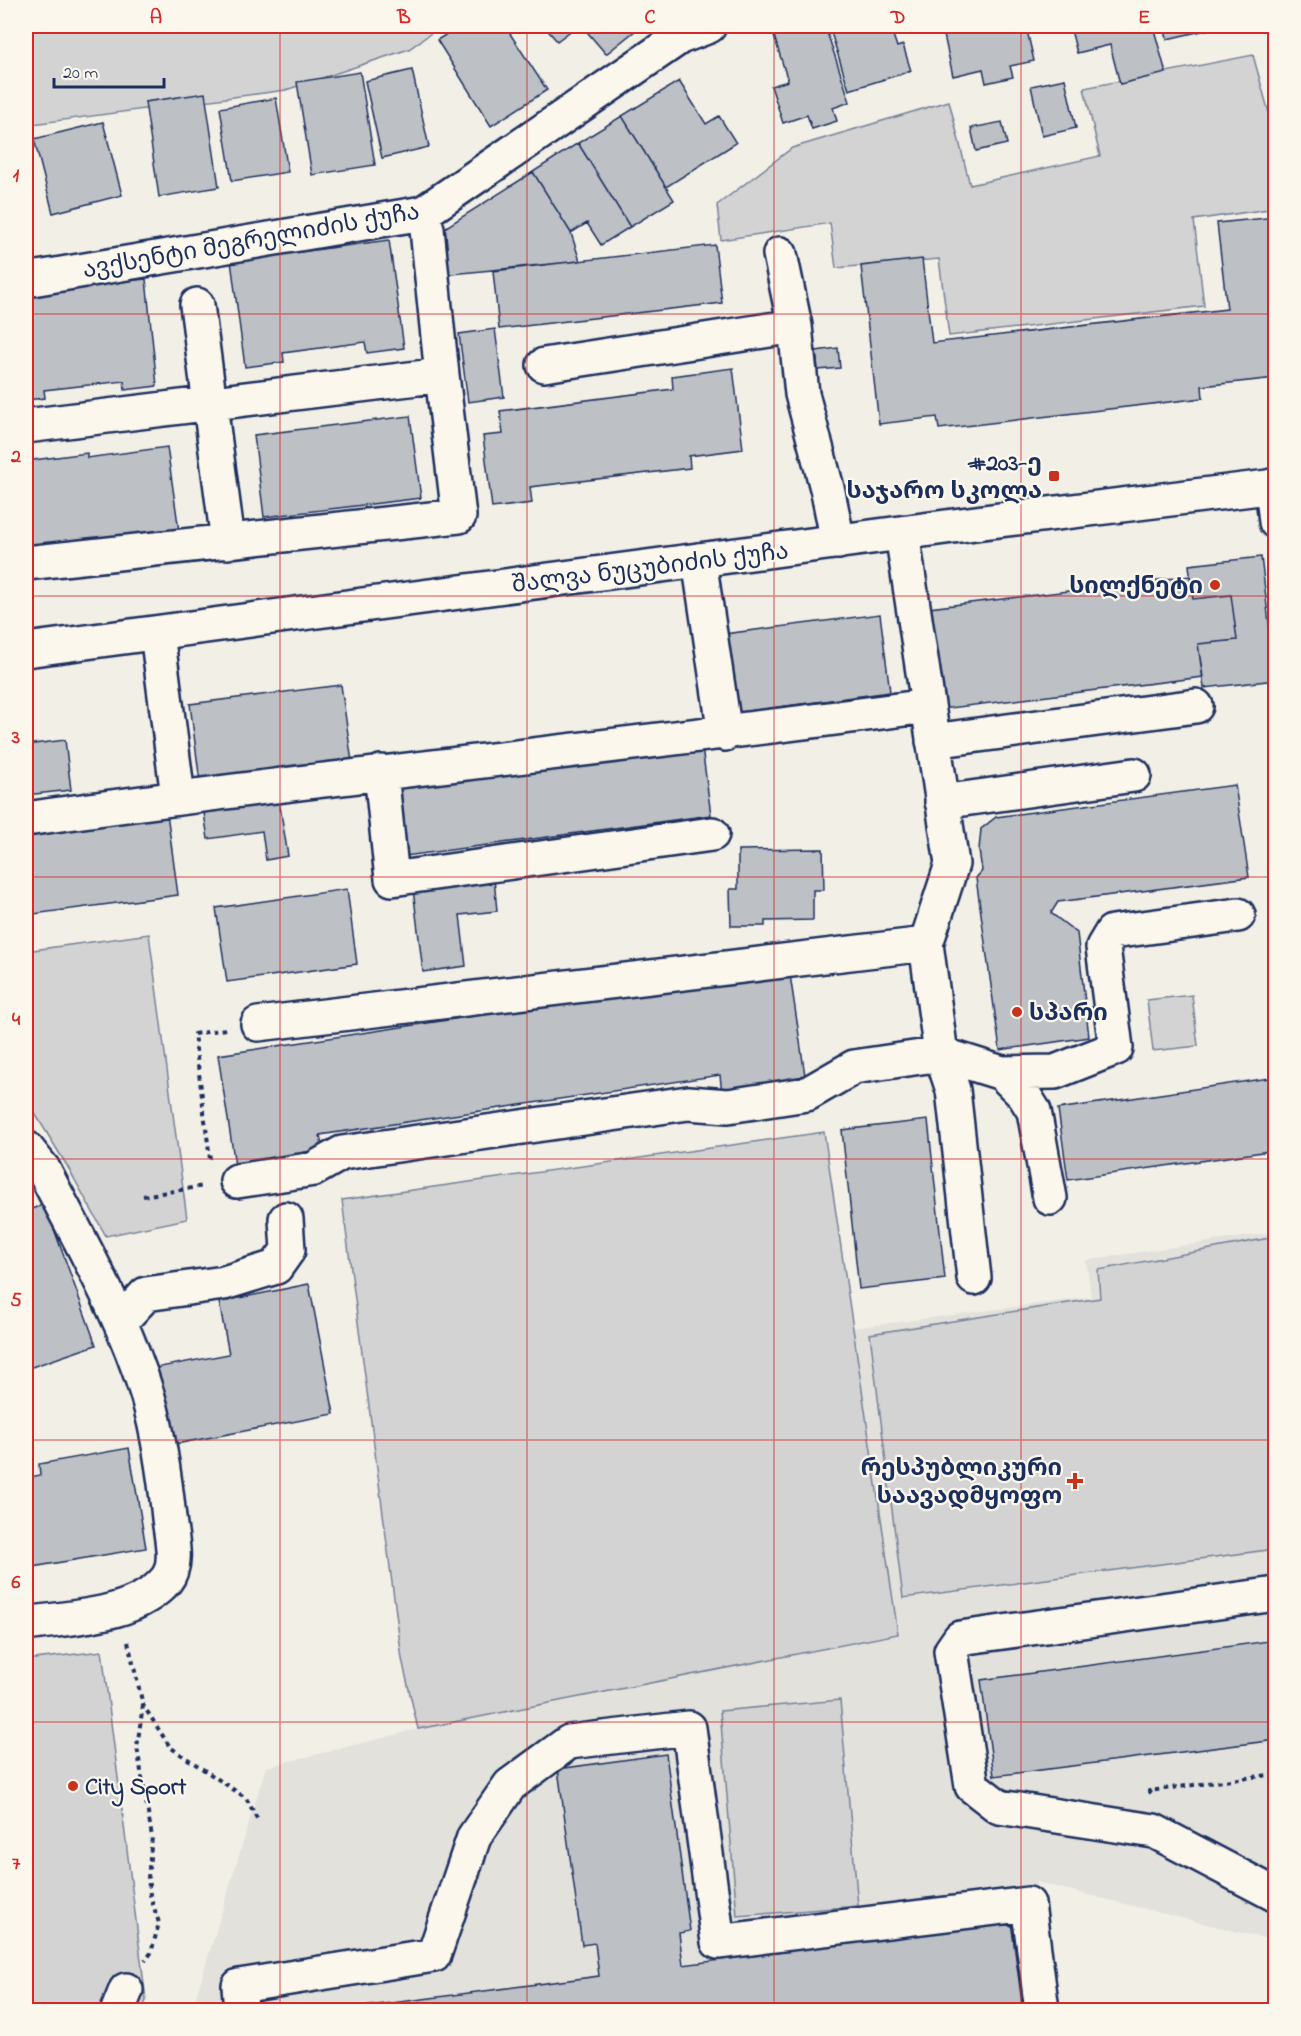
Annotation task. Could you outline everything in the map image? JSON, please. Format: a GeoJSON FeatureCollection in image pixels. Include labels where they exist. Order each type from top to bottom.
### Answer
{"type":"FeatureCollection","features":[{"type":"Feature","properties":{"kind":"street","name":"ავქსენტი მეგრელიძის ქუჩა"},"geometry":{"type":"LineString","coordinates":[[26,280],[423,213],[680,37],[709,26]]}},
{"type":"Feature","properties":{"kind":"street"},"geometry":{"type":"LineString","coordinates":[[26,563],[459,516],[427,229],[423,213]]}},
{"type":"Feature","properties":{"kind":"street"},"geometry":{"type":"LineString","coordinates":[[780,254],[795,326],[802,394],[828,492],[838,542]]}},
{"type":"Feature","properties":{"kind":"street"},"geometry":{"type":"LineString","coordinates":[[197,305],[228,542]]}},
{"type":"Feature","properties":{"kind":"street"},"geometry":{"type":"LineString","coordinates":[[544,365],[795,326]]}},
{"type":"Feature","properties":{"kind":"street"},"geometry":{"type":"LineString","coordinates":[[26,426],[442,375]]}},
{"type":"Feature","properties":{"kind":"street"},"geometry":{"type":"LineString","coordinates":[[1274,486],[1275,522]]}},
{"type":"Feature","properties":{"kind":"street","name":"შალვა ნუცუბიძის ქუჩა"},"geometry":{"type":"LineString","coordinates":[[26,650],[902,533],[1274,486]]}},
{"type":"Feature","properties":{"kind":"street"},"geometry":{"type":"LineString","coordinates":[[902,533],[952,864],[926,944],[941,1054],[953,1090],[974,1278]]}},
{"type":"Feature","properties":{"kind":"street"},"geometry":{"type":"LineString","coordinates":[[699,560],[725,734]]}},
{"type":"Feature","properties":{"kind":"street"},"geometry":{"type":"LineString","coordinates":[[157,633],[178,797]]}},
{"type":"Feature","properties":{"kind":"street"},"geometry":{"type":"LineString","coordinates":[[26,819],[178,797],[725,734],[927,706]]}},
{"type":"Feature","properties":{"kind":"street"},"geometry":{"type":"LineString","coordinates":[[933,741],[1196,706]]}},
{"type":"Feature","properties":{"kind":"street"},"geometry":{"type":"LineString","coordinates":[[381,772],[392,879],[712,834]]}},
{"type":"Feature","properties":{"kind":"street"},"geometry":{"type":"LineString","coordinates":[[942,802],[1134,775]]}},
{"type":"Feature","properties":{"kind":"street"},"geometry":{"type":"LineString","coordinates":[[225,1183],[314,1168],[342,1153],[688,1103],[728,1106],[807,1094],[854,1067],[941,1054],[1002,1073],[1054,1072],[1116,1048],[1103,947],[1112,932],[1238,915]]}},
{"type":"Feature","properties":{"kind":"street"},"geometry":{"type":"LineString","coordinates":[[258,1024],[926,944]]}},
{"type":"Feature","properties":{"kind":"street"},"geometry":{"type":"LineString","coordinates":[[1002,1073],[1024,1095],[1034,1111],[1050,1198]]}},
{"type":"Feature","properties":{"kind":"street"},"geometry":{"type":"LineString","coordinates":[[26,1148],[43,1169],[120,1322],[148,1397],[165,1476],[173,1557],[167,1578],[149,1596],[120,1609],[26,1624]]}},
{"type":"Feature","properties":{"kind":"street"},"geometry":{"type":"LineString","coordinates":[[120,1322],[146,1294],[224,1282],[276,1267],[288,1250],[286,1219]]}},
{"type":"Feature","properties":{"kind":"street"},"geometry":{"type":"LineString","coordinates":[[1275,1594],[960,1638],[954,1644],[951,1652],[972,1786],[999,1807],[1154,1831],[1275,1895]]}},
{"type":"Feature","properties":{"kind":"street"},"geometry":{"type":"LineString","coordinates":[[241,2010],[239,1986],[434,1954],[474,1837],[510,1785],[569,1742],[689,1728],[718,1942],[1028,1904],[1042,2010]]}},
{"type":"Feature","properties":{"kind":"path"},"geometry":{"type":"LineString","coordinates":[[143,1196],[225,1183],[194,1034],[258,1024]]}},
{"type":"Feature","properties":{"kind":"path"},"geometry":{"type":"LineString","coordinates":[[120,1609],[143,1705],[170,1747],[246,1798],[259,1822]]}},
{"type":"Feature","properties":{"kind":"path"},"geometry":{"type":"LineString","coordinates":[[122,2000],[152,1953],[159,1923],[150,1895],[148,1878],[152,1838],[137,1747],[143,1705]]}},
{"type":"Feature","properties":{"kind":"path"},"geometry":{"type":"LineString","coordinates":[[1154,1831],[1149,1791],[1275,1774]]}},
{"type":"Feature","properties":{"kind":"shaded area"},"geometry":{"type":"Polygon","coordinates":[[[26,26],[441,26],[409,49],[286,90],[26,125],[26,26]]]}},
{"type":"Feature","properties":{"kind":"shaded area"},"geometry":{"type":"Polygon","coordinates":[[[1253,55],[1272,124],[1275,123],[1275,208],[1194,220],[1204,306],[949,336],[939,259],[836,268],[830,223],[721,240],[717,205],[792,148],[949,101],[970,185],[1100,156],[1084,88],[1253,55]]]}},
{"type":"Feature","properties":{"kind":"shaded area"},"geometry":{"type":"Polygon","coordinates":[[[149,934],[187,1219],[106,1236],[26,1099],[26,951],[149,934]]]}},
{"type":"Feature","properties":{"kind":"shaded area"},"geometry":{"type":"Polygon","coordinates":[[[1192,995],[1198,1046],[1153,1051],[1147,1000],[1192,995]]]}},
{"type":"Feature","properties":{"kind":"shaded area"},"geometry":{"type":"Polygon","coordinates":[[[824,1132],[898,1634],[418,1729],[402,1659],[342,1200],[824,1132]]]}},
{"type":"Feature","properties":{"kind":"shaded area"},"geometry":{"type":"Polygon","coordinates":[[[1275,1232],[1275,1941],[1036,1882],[1048,2010],[190,2010],[266,1767],[418,1729],[898,1634],[853,1328],[1091,1297],[1086,1260],[1275,1232]]]}},
{"type":"Feature","properties":{"kind":"shaded area"},"geometry":{"type":"Polygon","coordinates":[[[1275,1237],[1275,1549],[903,1598],[870,1334],[1100,1298],[1098,1270],[1275,1237]]]}},
{"type":"Feature","properties":{"kind":"shaded area","name":"City Sport"},"geometry":{"type":"Polygon","coordinates":[[[102,1651],[146,2000],[143,2010],[26,2010],[26,1660],[102,1651]]]}},
{"type":"Feature","properties":{"kind":"shaded area"},"geometry":{"type":"Polygon","coordinates":[[[840,1700],[858,1906],[737,1916],[720,1711],[840,1700]]]}},
{"type":"Feature","properties":{"kind":"building"},"geometry":{"type":"Polygon","coordinates":[[[460,26],[505,26],[547,90],[491,126],[437,40],[460,26]]]}},
{"type":"Feature","properties":{"kind":"building"},"geometry":{"type":"Polygon","coordinates":[[[544,26],[577,26],[557,41],[544,26]]]}},
{"type":"Feature","properties":{"kind":"building"},"geometry":{"type":"Polygon","coordinates":[[[582,26],[641,26],[606,54],[582,26]]]}},
{"type":"Feature","properties":{"kind":"building"},"geometry":{"type":"Polygon","coordinates":[[[806,26],[825,26],[850,102],[833,108],[837,121],[812,129],[807,115],[783,123],[771,86],[788,81],[774,36],[806,26]]]}},
{"type":"Feature","properties":{"kind":"building"},"geometry":{"type":"Polygon","coordinates":[[[829,26],[890,26],[897,47],[903,45],[911,71],[849,90],[829,26]]]}},
{"type":"Feature","properties":{"kind":"building"},"geometry":{"type":"Polygon","coordinates":[[[942,26],[1026,26],[1034,61],[1010,66],[1013,77],[986,83],[983,69],[953,76],[942,26]]]}},
{"type":"Feature","properties":{"kind":"building"},"geometry":{"type":"Polygon","coordinates":[[[1070,26],[1153,26],[1166,73],[1120,84],[1110,45],[1077,53],[1070,26]]]}},
{"type":"Feature","properties":{"kind":"building"},"geometry":{"type":"Polygon","coordinates":[[[1164,26],[1215,26],[1215,28],[1167,39],[1164,26]]]}},
{"type":"Feature","properties":{"kind":"building"},"geometry":{"type":"Polygon","coordinates":[[[1267,26],[1276,26],[1276,42],[1271,43],[1267,26]]]}},
{"type":"Feature","properties":{"kind":"building"},"geometry":{"type":"Polygon","coordinates":[[[412,70],[429,147],[382,158],[365,81],[412,70]]]}},
{"type":"Feature","properties":{"kind":"building"},"geometry":{"type":"Polygon","coordinates":[[[360,72],[375,165],[312,175],[297,82],[360,72]]]}},
{"type":"Feature","properties":{"kind":"building"},"geometry":{"type":"Polygon","coordinates":[[[1065,79],[1076,128],[1042,136],[1031,86],[1065,79]]]}},
{"type":"Feature","properties":{"kind":"building"},"geometry":{"type":"Polygon","coordinates":[[[679,81],[706,124],[719,116],[736,143],[666,187],[622,116],[679,81]]]}},
{"type":"Feature","properties":{"kind":"building"},"geometry":{"type":"Polygon","coordinates":[[[205,93],[219,187],[159,197],[145,102],[205,93]]]}},
{"type":"Feature","properties":{"kind":"building"},"geometry":{"type":"Polygon","coordinates":[[[276,98],[288,172],[232,181],[220,108],[276,98]]]}},
{"type":"Feature","properties":{"kind":"building"},"geometry":{"type":"Polygon","coordinates":[[[622,116],[674,200],[630,227],[578,143],[622,116]]]}},
{"type":"Feature","properties":{"kind":"building"},"geometry":{"type":"Polygon","coordinates":[[[103,122],[122,195],[53,213],[34,139],[103,122]]]}},
{"type":"Feature","properties":{"kind":"building"},"geometry":{"type":"Polygon","coordinates":[[[1002,122],[1007,144],[976,151],[971,128],[1002,122]]]}},
{"type":"Feature","properties":{"kind":"building"},"geometry":{"type":"Polygon","coordinates":[[[578,143],[630,227],[601,245],[587,223],[571,233],[533,172],[578,143]]]}},
{"type":"Feature","properties":{"kind":"building"},"geometry":{"type":"Polygon","coordinates":[[[533,172],[571,233],[580,261],[442,275],[435,234],[533,172]]]}},
{"type":"Feature","properties":{"kind":"building"},"geometry":{"type":"Polygon","coordinates":[[[1276,217],[1276,378],[1202,386],[1203,398],[939,429],[937,417],[879,424],[861,266],[922,259],[932,343],[1227,309],[1217,223],[1276,217]]]}},
{"type":"Feature","properties":{"kind":"building"},"geometry":{"type":"Polygon","coordinates":[[[389,240],[404,348],[367,353],[365,342],[283,353],[284,362],[245,367],[231,261],[389,240]]]}},
{"type":"Feature","properties":{"kind":"building"},"geometry":{"type":"Polygon","coordinates":[[[715,245],[722,303],[499,329],[493,271],[715,245]]]}},
{"type":"Feature","properties":{"kind":"building"},"geometry":{"type":"Polygon","coordinates":[[[146,279],[157,386],[125,390],[124,381],[44,390],[45,398],[26,400],[26,291],[146,279]]]}},
{"type":"Feature","properties":{"kind":"building"},"geometry":{"type":"Polygon","coordinates":[[[495,329],[504,397],[468,402],[459,334],[495,329]]]}},
{"type":"Feature","properties":{"kind":"building"},"geometry":{"type":"Polygon","coordinates":[[[838,348],[840,368],[818,370],[816,351],[838,348]]]}},
{"type":"Feature","properties":{"kind":"building"},"geometry":{"type":"Polygon","coordinates":[[[733,368],[743,449],[689,456],[690,468],[530,487],[532,503],[492,508],[483,436],[503,434],[500,411],[673,389],[672,376],[733,368]]]}},
{"type":"Feature","properties":{"kind":"building"},"geometry":{"type":"Polygon","coordinates":[[[410,416],[421,498],[264,517],[254,435],[410,416]]]}},
{"type":"Feature","properties":{"kind":"building"},"geometry":{"type":"Polygon","coordinates":[[[167,447],[179,531],[26,549],[26,461],[87,453],[87,458],[167,447]]]}},
{"type":"Feature","properties":{"kind":"building"},"geometry":{"type":"Polygon","coordinates":[[[1261,557],[1276,680],[1204,688],[1198,644],[1237,640],[1231,595],[1193,599],[1189,565],[1261,557]]]}},
{"type":"Feature","properties":{"kind":"building"},"geometry":{"type":"Polygon","coordinates":[[[1190,576],[1193,599],[1231,595],[1237,640],[1198,644],[1203,677],[942,709],[929,608],[1190,576]]]}},
{"type":"Feature","properties":{"kind":"building"},"geometry":{"type":"Polygon","coordinates":[[[880,614],[890,692],[734,713],[724,634],[880,614]]]}},
{"type":"Feature","properties":{"kind":"building"},"geometry":{"type":"Polygon","coordinates":[[[341,685],[352,762],[200,782],[190,704],[341,685]]]}},
{"type":"Feature","properties":{"kind":"building"},"geometry":{"type":"Polygon","coordinates":[[[65,740],[71,790],[26,795],[26,745],[65,740]]]}},
{"type":"Feature","properties":{"kind":"building"},"geometry":{"type":"Polygon","coordinates":[[[701,740],[711,815],[405,856],[395,781],[701,740]]]}},
{"type":"Feature","properties":{"kind":"building"},"geometry":{"type":"Polygon","coordinates":[[[1235,785],[1249,877],[1058,902],[1051,913],[1077,933],[1089,1037],[1000,1050],[976,878],[982,871],[979,850],[981,829],[996,817],[1235,785]]]}},
{"type":"Feature","properties":{"kind":"building"},"geometry":{"type":"Polygon","coordinates":[[[278,794],[288,856],[266,860],[262,831],[208,839],[203,806],[278,794]]]}},
{"type":"Feature","properties":{"kind":"building"},"geometry":{"type":"Polygon","coordinates":[[[167,813],[178,895],[26,915],[26,832],[167,813]]]}},
{"type":"Feature","properties":{"kind":"building"},"geometry":{"type":"Polygon","coordinates":[[[823,849],[824,890],[813,890],[813,920],[765,921],[765,926],[731,926],[730,889],[738,889],[738,850],[823,849]]]}},
{"type":"Feature","properties":{"kind":"building"},"geometry":{"type":"Polygon","coordinates":[[[494,879],[497,911],[460,915],[466,966],[423,972],[413,889],[494,879]]]}},
{"type":"Feature","properties":{"kind":"building"},"geometry":{"type":"Polygon","coordinates":[[[347,889],[357,964],[227,982],[216,908],[347,889]]]}},
{"type":"Feature","properties":{"kind":"building"},"geometry":{"type":"Polygon","coordinates":[[[789,968],[806,1082],[722,1094],[720,1075],[320,1135],[323,1151],[235,1165],[218,1055],[789,968]]]}},
{"type":"Feature","properties":{"kind":"building"},"geometry":{"type":"Polygon","coordinates":[[[1276,1077],[1276,1150],[1068,1180],[1058,1109],[1276,1077]]]}},
{"type":"Feature","properties":{"kind":"building"},"geometry":{"type":"Polygon","coordinates":[[[928,1120],[945,1279],[859,1289],[842,1130],[928,1120]]]}},
{"type":"Feature","properties":{"kind":"building"},"geometry":{"type":"Polygon","coordinates":[[[45,1204],[96,1345],[26,1369],[26,1211],[45,1204]]]}},
{"type":"Feature","properties":{"kind":"building"},"geometry":{"type":"Polygon","coordinates":[[[309,1284],[334,1414],[170,1445],[155,1368],[229,1354],[219,1302],[309,1284]]]}},
{"type":"Feature","properties":{"kind":"building"},"geometry":{"type":"Polygon","coordinates":[[[129,1448],[146,1548],[26,1568],[26,1478],[40,1475],[39,1464],[129,1448]]]}},
{"type":"Feature","properties":{"kind":"building"},"geometry":{"type":"Polygon","coordinates":[[[1276,1640],[1276,1740],[994,1776],[981,1680],[1276,1640]]]}},
{"type":"Feature","properties":{"kind":"building"},"geometry":{"type":"Polygon","coordinates":[[[666,1754],[690,1931],[679,1933],[683,1965],[1011,1922],[1023,2010],[338,2010],[599,1976],[595,1943],[582,1945],[558,1769],[666,1754]]]}},
{"type":"Feature","properties":{"kind":"place","name":"#203-ე საჯარო სკოლა"},"geometry":{"type":"Point","coordinates":[1054,476]}},
{"type":"Feature","properties":{"kind":"place","name":"სილქნეტი"},"geometry":{"type":"Point","coordinates":[1215,585]}},
{"type":"Feature","properties":{"kind":"place","name":"სპარი"},"geometry":{"type":"Point","coordinates":[1017,1012]}},
{"type":"Feature","properties":{"kind":"place","name":"რესპუბლიკური საავადმყოფო"},"geometry":{"type":"Point","coordinates":[1075,1481]}},
{"type":"Feature","properties":{"kind":"place","name":"City Sport"},"geometry":{"type":"Point","coordinates":[73,1786]}}]}
